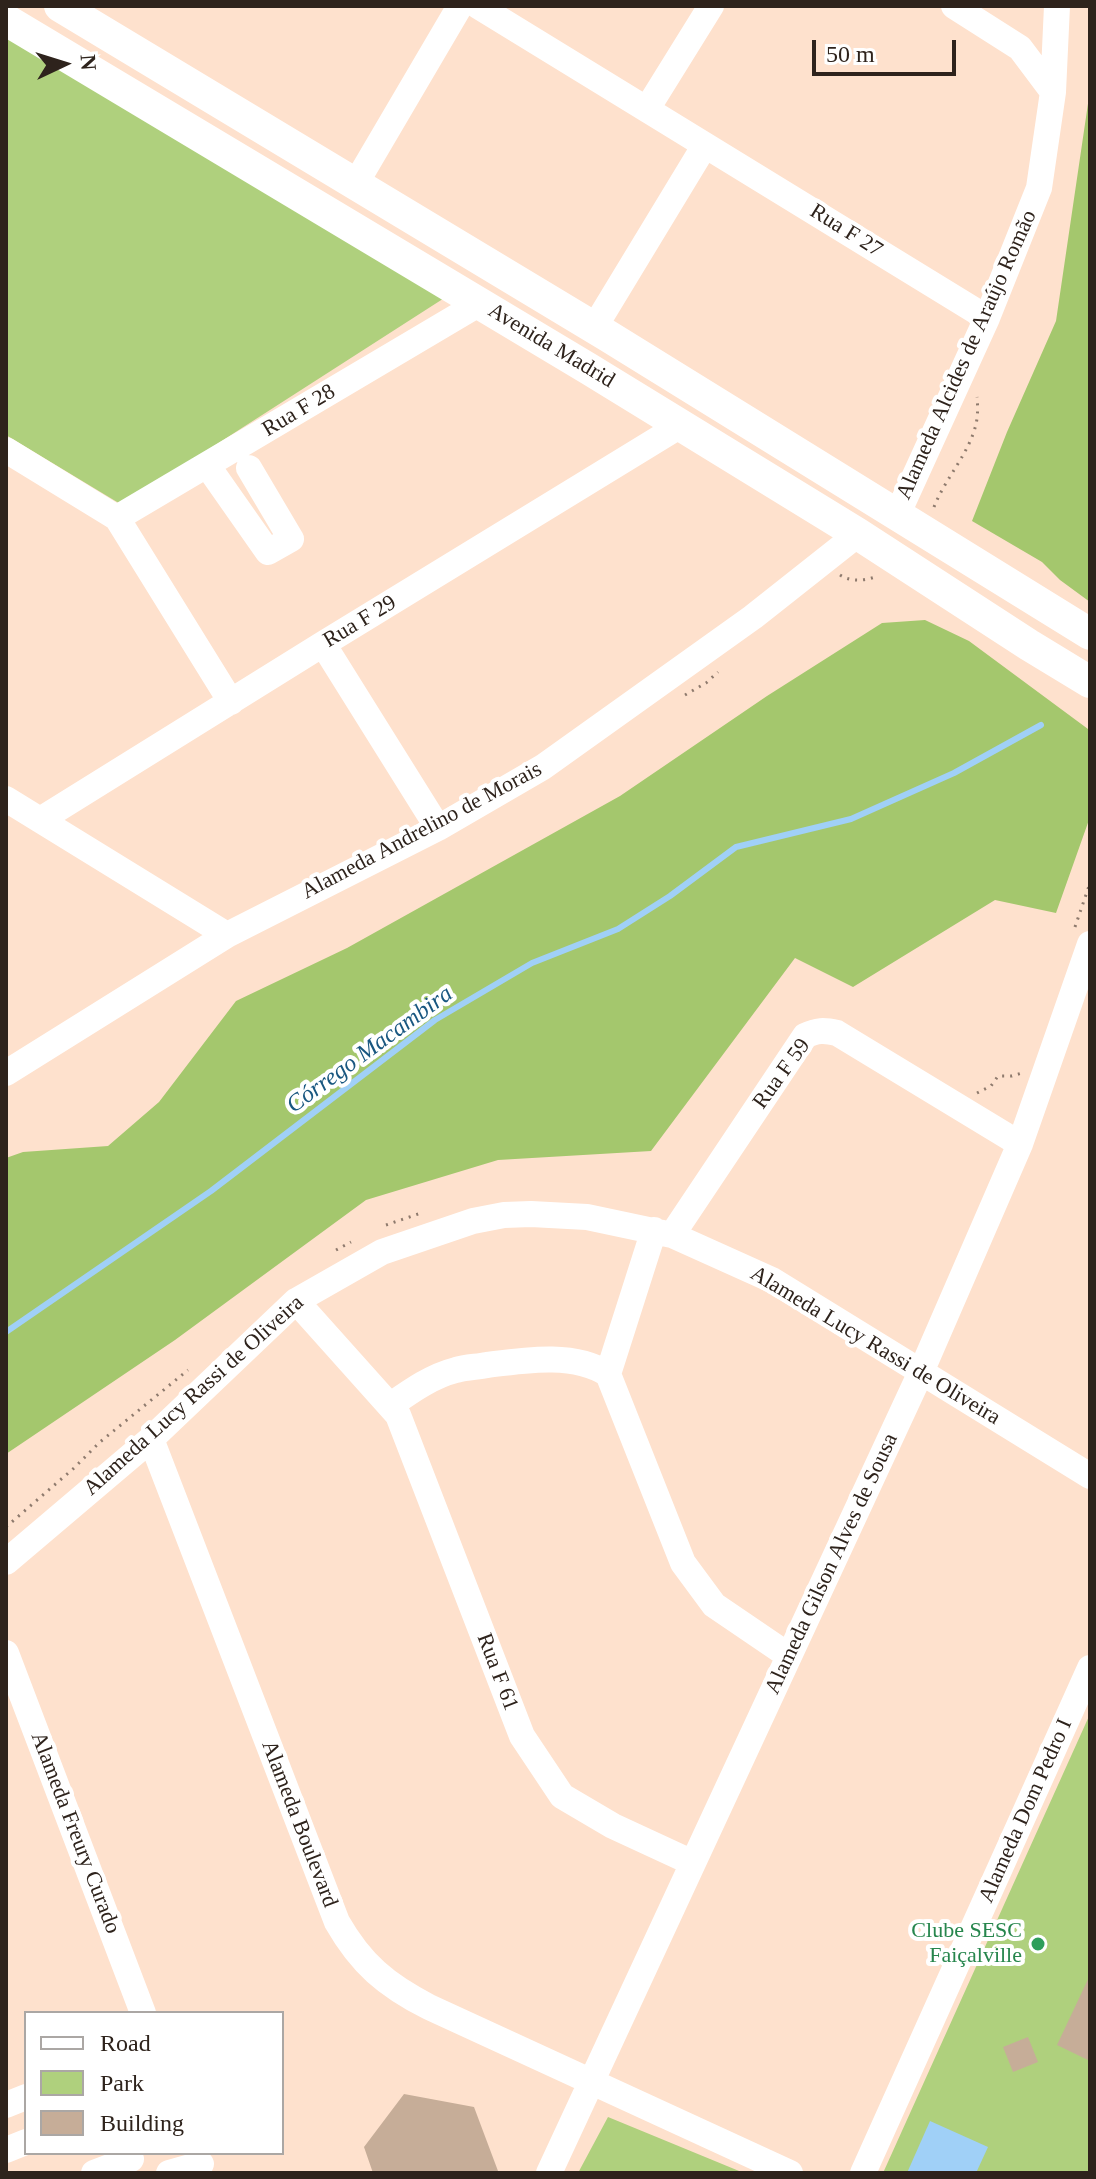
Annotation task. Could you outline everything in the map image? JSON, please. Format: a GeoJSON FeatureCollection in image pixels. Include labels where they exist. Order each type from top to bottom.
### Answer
{"type":"FeatureCollection","features":[{"type":"Feature","properties":{"kind":"main road","name":"Avenida Madrid"},"geometry":{"type":"LineString","coordinates":[[60,6],[898,513],[1090,634]]}},
{"type":"Feature","properties":{"kind":"main road","name":"Avenida Madrid"},"geometry":{"type":"LineString","coordinates":[[6,20],[681,425],[1090,682]]}},
{"type":"Feature","properties":{"kind":"street"},"geometry":{"type":"LineString","coordinates":[[356,183],[460,6]]}},
{"type":"Feature","properties":{"kind":"street","name":"Rua F 27"},"geometry":{"type":"LineString","coordinates":[[478,6],[987,318]]}},
{"type":"Feature","properties":{"kind":"street"},"geometry":{"type":"LineString","coordinates":[[647,109],[711,6]]}},
{"type":"Feature","properties":{"kind":"street"},"geometry":{"type":"LineString","coordinates":[[954,6],[1020,48],[1053,92]]}},
{"type":"Feature","properties":{"kind":"street","name":"Alameda Alcides de Araújo Romão"},"geometry":{"type":"LineString","coordinates":[[898,513],[987,318],[1039,188],[1053,92],[1057,6]]}},
{"type":"Feature","properties":{"kind":"street"},"geometry":{"type":"LineString","coordinates":[[594,328],[705,145]]}},
{"type":"Feature","properties":{"kind":"street","name":"Rua F 28"},"geometry":{"type":"LineString","coordinates":[[117,518],[480,303]]}},
{"type":"Feature","properties":{"kind":"street","name":"Rua F 29"},"geometry":{"type":"LineString","coordinates":[[40,820],[681,425]]}},
{"type":"Feature","properties":{"kind":"street"},"geometry":{"type":"LineString","coordinates":[[6,450],[117,518],[231,702]]}},
{"type":"Feature","properties":{"kind":"street"},"geometry":{"type":"LineString","coordinates":[[207,465],[268,552],[291,539],[249,468]]}},
{"type":"Feature","properties":{"kind":"street","name":"Alameda Andrelino de Morais"},"geometry":{"type":"LineString","coordinates":[[6,1073],[227,935],[438,828],[543,767],[753,617],[858,534]]}},
{"type":"Feature","properties":{"kind":"street"},"geometry":{"type":"LineString","coordinates":[[323,644],[438,828]]}},
{"type":"Feature","properties":{"kind":"street"},"geometry":{"type":"LineString","coordinates":[[6,799],[227,935]]}},
{"type":"Feature","properties":{"kind":"street","name":"Alameda Gilson Alves de Sousa"},"geometry":{"type":"LineString","coordinates":[[549,2173],[921,1372],[1020,1144],[1082,939]]}},
{"type":"Feature","properties":{"kind":"street","name":"Rua F 59"},"geometry":{"type":"LineString","coordinates":[[663,1233],[805,1036],[815,1031],[837,1033],[1020,1144]]}},
{"type":"Feature","properties":{"kind":"street","name":"Alameda Lucy Rassi de Oliveira"},"geometry":{"type":"LineString","coordinates":[[6,1562],[151,1439],[296,1301],[382,1252],[473,1221],[504,1215],[587,1217],[663,1233],[772,1280],[1090,1476]]}},
{"type":"Feature","properties":{"kind":"street"},"geometry":{"type":"LineString","coordinates":[[663,1233],[608,1374],[683,1563],[714,1605],[789,1656]]}},
{"type":"Feature","properties":{"kind":"street","name":"Rua F 61"},"geometry":{"type":"LineString","coordinates":[[296,1301],[398,1415],[522,1736],[562,1796],[613,1826],[693,1863]]}},
{"type":"Feature","properties":{"kind":"street"},"geometry":{"type":"LineString","coordinates":[[391,1405],[421,1385],[456,1370],[504,1363],[566,1361],[586,1364],[608,1374]]}},
{"type":"Feature","properties":{"kind":"street","name":"Alameda Boulevard"},"geometry":{"type":"LineString","coordinates":[[151,1439],[337,1922],[351,1947],[371,1970],[398,1992],[790,2173]]}},
{"type":"Feature","properties":{"kind":"street","name":"Alameda Freury Curado"},"geometry":{"type":"LineString","coordinates":[[6,1653],[142,2011]]}},
{"type":"Feature","properties":{"kind":"street","name":"Alameda Dom Pedro I"},"geometry":{"type":"LineString","coordinates":[[863,2173],[1090,1668]]}},
{"type":"Feature","properties":{"kind":"street"},"geometry":{"type":"LineString","coordinates":[[94,2173],[132,2162]]}},
{"type":"Feature","properties":{"kind":"street"},"geometry":{"type":"LineString","coordinates":[[169,2173],[200,2163]]}},
{"type":"Feature","properties":{"kind":"path"},"geometry":{"type":"LineString","coordinates":[[932,513],[942,487],[975,428],[977,396]]}},
{"type":"Feature","properties":{"kind":"path"},"geometry":{"type":"LineString","coordinates":[[1082,939],[1090,883]]}},
{"type":"Feature","properties":{"kind":"path"},"geometry":{"type":"LineString","coordinates":[[977,1093],[991,1086],[998,1076],[1024,1072]]}},
{"type":"Feature","properties":{"kind":"path"},"geometry":{"type":"LineString","coordinates":[[378,1229],[428,1211]]}},
{"type":"Feature","properties":{"kind":"path"},"geometry":{"type":"LineString","coordinates":[[330,1255],[353,1240]]}},
{"type":"Feature","properties":{"kind":"path"},"geometry":{"type":"LineString","coordinates":[[6,1527],[100,1442],[195,1364]]}},
{"type":"Feature","properties":{"kind":"green space"},"geometry":{"type":"Polygon","coordinates":[[[6,36],[449,295],[122,505],[6,435],[6,36]]]}},
{"type":"Feature","properties":{"kind":"green space"},"geometry":{"type":"Polygon","coordinates":[[[1090,90],[1090,602],[1042,562],[972,521],[1056,321],[1090,90]]]}},
{"type":"Feature","properties":{"kind":"green space"},"geometry":{"type":"Polygon","coordinates":[[[925,620],[969,641],[1088,729],[1090,817],[1056,913],[995,900],[853,987],[795,958],[651,1151],[498,1160],[366,1200],[175,1340],[6,1454],[6,1158],[23,1152],[108,1146],[159,1102],[236,1001],[347,948],[620,796],[767,696],[882,623],[925,620]]]}},
{"type":"Feature","properties":{"kind":"green space","name":"Clube SESC Faiçalville"},"geometry":{"type":"Polygon","coordinates":[[[1090,1714],[1090,2173],[883,2173],[1090,1714]]]}},
{"type":"Feature","properties":{"kind":"green space"},"geometry":{"type":"Polygon","coordinates":[[[608,2117],[744,2173],[578,2173],[608,2117]]]}},
{"type":"Feature","properties":{"kind":"water"},"geometry":{"type":"Polygon","coordinates":[[[930,2121],[988,2147],[976,2173],[907,2173],[930,2121]]]}},
{"type":"Feature","properties":{"kind":"building"},"geometry":{"type":"Polygon","coordinates":[[[1090,1975],[1090,2061],[1057,2045],[1090,1975]]]}},
{"type":"Feature","properties":{"kind":"building"},"geometry":{"type":"Polygon","coordinates":[[[1028,2037],[1038,2062],[1013,2072],[1003,2047],[1028,2037]]]}},
{"type":"Feature","properties":{"kind":"building"},"geometry":{"type":"Polygon","coordinates":[[[404,2094],[474,2107],[497,2173],[373,2173],[364,2147],[404,2094]]]}},
{"type":"Feature","properties":{"kind":"waterway","name":"Córrego Macambira"},"geometry":{"type":"LineString","coordinates":[[6,1332],[211,1191],[435,1020],[532,963],[618,929],[670,896],[736,847],[851,819],[954,773],[1041,725]]}},
{"type":"Feature","properties":{"kind":"place","name":"Clube SESC Faiçalville"},"geometry":{"type":"Point","coordinates":[1038,1944]}}]}
